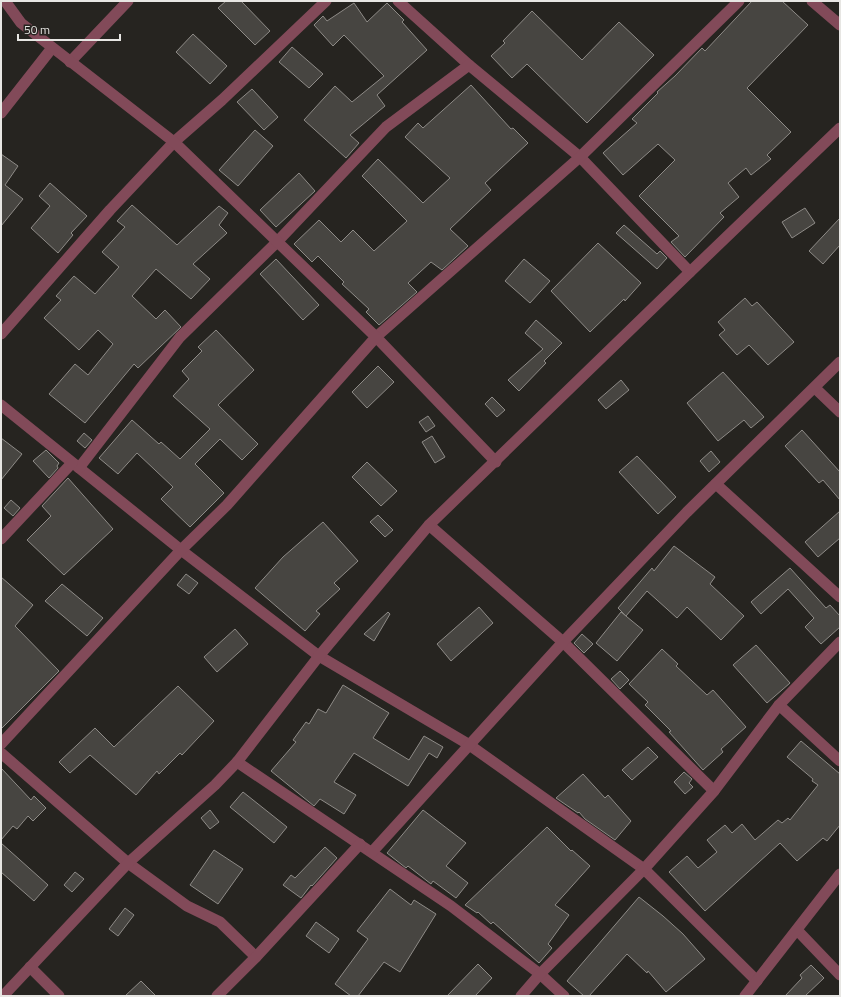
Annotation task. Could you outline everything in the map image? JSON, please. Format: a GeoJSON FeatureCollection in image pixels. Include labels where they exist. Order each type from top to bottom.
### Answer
{"type":"FeatureCollection","features":[{"type":"Feature","properties":{"kind":"street"},"geometry":{"type":"LineString","coordinates":[[4,1],[21,23],[174,142],[376,336],[496,462]]}},
{"type":"Feature","properties":{"kind":"street"},"geometry":{"type":"LineString","coordinates":[[70,62],[128,1]]}},
{"type":"Feature","properties":{"kind":"street"},"geometry":{"type":"LineString","coordinates":[[1,334],[110,210],[174,142],[222,100],[326,1]]}},
{"type":"Feature","properties":{"kind":"street"},"geometry":{"type":"LineString","coordinates":[[398,1],[469,65],[580,157],[690,272]]}},
{"type":"Feature","properties":{"kind":"street"},"geometry":{"type":"LineString","coordinates":[[1,744],[181,550],[227,505],[376,336],[580,157],[739,1]]}},
{"type":"Feature","properties":{"kind":"street"},"geometry":{"type":"LineString","coordinates":[[812,1],[840,25]]}},
{"type":"Feature","properties":{"kind":"street"},"geometry":{"type":"LineString","coordinates":[[1,113],[52,48]]}},
{"type":"Feature","properties":{"kind":"street"},"geometry":{"type":"LineString","coordinates":[[1,539],[75,466],[180,337],[278,242],[386,127],[469,65]]}},
{"type":"Feature","properties":{"kind":"street"},"geometry":{"type":"LineString","coordinates":[[3,996],[128,863],[215,785],[237,762],[319,656],[429,525],[496,462],[840,128]]}},
{"type":"Feature","properties":{"kind":"street"},"geometry":{"type":"LineString","coordinates":[[372,852],[468,744],[563,642],[716,484],[840,362]]}},
{"type":"Feature","properties":{"kind":"street"},"geometry":{"type":"LineString","coordinates":[[815,388],[840,412]]}},
{"type":"Feature","properties":{"kind":"street"},"geometry":{"type":"LineString","coordinates":[[1,405],[181,550],[319,656],[468,744],[644,869],[757,981]]}},
{"type":"Feature","properties":{"kind":"street"},"geometry":{"type":"LineString","coordinates":[[716,484],[840,597]]}},
{"type":"Feature","properties":{"kind":"street"},"geometry":{"type":"LineString","coordinates":[[429,525],[563,642],[714,791]]}},
{"type":"Feature","properties":{"kind":"street"},"geometry":{"type":"LineString","coordinates":[[521,996],[540,974],[644,869],[714,791],[779,705],[840,642]]}},
{"type":"Feature","properties":{"kind":"street"},"geometry":{"type":"LineString","coordinates":[[779,705],[840,761]]}},
{"type":"Feature","properties":{"kind":"street"},"geometry":{"type":"LineString","coordinates":[[1,753],[128,863],[188,906],[220,922],[256,957]]}},
{"type":"Feature","properties":{"kind":"street"},"geometry":{"type":"LineString","coordinates":[[237,762],[451,906],[540,974],[564,996]]}},
{"type":"Feature","properties":{"kind":"street"},"geometry":{"type":"LineString","coordinates":[[217,996],[256,957],[360,844]]}},
{"type":"Feature","properties":{"kind":"street"},"geometry":{"type":"LineString","coordinates":[[745,996],[840,874]]}},
{"type":"Feature","properties":{"kind":"street"},"geometry":{"type":"LineString","coordinates":[[797,930],[840,975]]}},
{"type":"Feature","properties":{"kind":"street"},"geometry":{"type":"LineString","coordinates":[[30,966],[59,996]]}},
{"type":"Feature","properties":{"kind":"building"},"geometry":{"type":"Polygon","coordinates":[[[226,1],[241,1],[270,31],[255,45],[218,8],[226,1]]]}},
{"type":"Feature","properties":{"kind":"building"},"geometry":{"type":"Polygon","coordinates":[[[752,1],[782,1],[808,25],[747,88],[791,132],[767,155],[771,159],[751,175],[746,168],[728,183],[739,197],[720,213],[724,217],[685,257],[671,242],[679,236],[639,196],[675,160],[658,144],[623,175],[603,153],[637,123],[632,119],[658,93],[657,92],[702,48],[705,51],[752,1]]]}},
{"type":"Feature","properties":{"kind":"building"},"geometry":{"type":"Polygon","coordinates":[[[354,3],[367,22],[387,3],[404,20],[402,22],[427,50],[377,95],[385,106],[350,135],[359,143],[346,158],[304,120],[335,86],[352,102],[384,76],[344,35],[333,46],[314,25],[323,16],[327,21],[354,3]]]}},
{"type":"Feature","properties":{"kind":"building"},"geometry":{"type":"Polygon","coordinates":[[[532,11],[582,60],[619,22],[654,55],[587,123],[527,64],[512,78],[491,56],[505,43],[503,41],[532,11]]]}},
{"type":"Feature","properties":{"kind":"building"},"geometry":{"type":"Polygon","coordinates":[[[193,34],[227,66],[210,84],[176,52],[193,34]]]}},
{"type":"Feature","properties":{"kind":"building"},"geometry":{"type":"Polygon","coordinates":[[[292,47],[323,74],[309,88],[279,62],[292,47]]]}},
{"type":"Feature","properties":{"kind":"building"},"geometry":{"type":"Polygon","coordinates":[[[471,85],[511,129],[513,128],[528,143],[485,183],[491,190],[450,229],[468,246],[442,270],[431,262],[408,283],[417,292],[379,325],[366,312],[369,309],[342,284],[344,282],[318,256],[312,262],[294,244],[319,220],[341,242],[353,230],[374,251],[407,221],[362,176],[378,159],[423,203],[450,178],[405,137],[418,123],[423,128],[471,85]]]}},
{"type":"Feature","properties":{"kind":"building"},"geometry":{"type":"Polygon","coordinates":[[[252,89],[278,117],[264,130],[237,102],[252,89]]]}},
{"type":"Feature","properties":{"kind":"building"},"geometry":{"type":"Polygon","coordinates":[[[255,130],[273,146],[238,186],[219,170],[255,130]]]}},
{"type":"Feature","properties":{"kind":"building"},"geometry":{"type":"Polygon","coordinates":[[[1,154],[18,166],[5,185],[23,199],[1,226],[1,154]]]}},
{"type":"Feature","properties":{"kind":"building"},"geometry":{"type":"Polygon","coordinates":[[[299,173],[315,191],[276,227],[260,210],[299,173]]]}},
{"type":"Feature","properties":{"kind":"building"},"geometry":{"type":"Polygon","coordinates":[[[50,183],[87,216],[71,233],[73,235],[58,253],[31,228],[50,206],[39,196],[50,183]]]}},
{"type":"Feature","properties":{"kind":"building"},"geometry":{"type":"Polygon","coordinates":[[[132,205],[177,245],[219,206],[228,213],[219,225],[227,233],[193,264],[210,279],[191,299],[156,269],[132,296],[156,319],[165,310],[181,327],[138,368],[134,364],[85,423],[49,394],[75,364],[88,375],[113,344],[98,330],[79,350],[44,318],[61,300],[56,296],[74,276],[95,294],[119,267],[102,252],[125,227],[117,221],[132,205]]]}},
{"type":"Feature","properties":{"kind":"building"},"geometry":{"type":"Polygon","coordinates":[[[805,208],[815,223],[792,238],[782,222],[805,208]]]}},
{"type":"Feature","properties":{"kind":"building"},"geometry":{"type":"Polygon","coordinates":[[[840,218],[840,245],[823,264],[809,251],[840,218]]]}},
{"type":"Feature","properties":{"kind":"building"},"geometry":{"type":"Polygon","coordinates":[[[624,225],[657,254],[660,251],[667,258],[657,269],[616,233],[624,225]]]}},
{"type":"Feature","properties":{"kind":"building"},"geometry":{"type":"Polygon","coordinates":[[[598,243],[641,283],[625,301],[624,299],[590,332],[551,291],[598,243]]]}},
{"type":"Feature","properties":{"kind":"building"},"geometry":{"type":"Polygon","coordinates":[[[276,259],[319,305],[303,320],[260,274],[276,259]]]}},
{"type":"Feature","properties":{"kind":"building"},"geometry":{"type":"Polygon","coordinates":[[[524,259],[550,281],[530,303],[505,281],[524,259]]]}},
{"type":"Feature","properties":{"kind":"building"},"geometry":{"type":"Polygon","coordinates":[[[745,298],[752,306],[757,302],[794,342],[768,365],[749,345],[737,355],[719,335],[725,330],[718,322],[745,298]]]}},
{"type":"Feature","properties":{"kind":"building"},"geometry":{"type":"Polygon","coordinates":[[[536,320],[562,343],[544,361],[546,363],[519,391],[508,380],[543,349],[525,333],[536,320]]]}},
{"type":"Feature","properties":{"kind":"building"},"geometry":{"type":"Polygon","coordinates":[[[216,330],[254,370],[218,405],[258,444],[242,460],[220,439],[195,464],[224,493],[190,527],[161,499],[173,487],[137,453],[118,474],[99,458],[132,420],[159,444],[161,442],[180,459],[210,429],[173,396],[189,379],[182,371],[202,351],[198,347],[216,330]]]}},
{"type":"Feature","properties":{"kind":"building"},"geometry":{"type":"Polygon","coordinates":[[[378,366],[394,382],[367,408],[352,392],[378,366]]]}},
{"type":"Feature","properties":{"kind":"building"},"geometry":{"type":"Polygon","coordinates":[[[723,372],[764,417],[751,428],[744,420],[718,441],[687,403],[723,372]]]}},
{"type":"Feature","properties":{"kind":"building"},"geometry":{"type":"Polygon","coordinates":[[[621,380],[629,390],[606,409],[598,400],[621,380]]]}},
{"type":"Feature","properties":{"kind":"building"},"geometry":{"type":"Polygon","coordinates":[[[492,397],[505,410],[497,417],[485,404],[492,397]]]}},
{"type":"Feature","properties":{"kind":"building"},"geometry":{"type":"Polygon","coordinates":[[[428,416],[435,426],[426,432],[419,422],[428,416]]]}},
{"type":"Feature","properties":{"kind":"building"},"geometry":{"type":"Polygon","coordinates":[[[802,430],[840,472],[840,500],[823,480],[819,483],[785,446],[802,430]]]}},
{"type":"Feature","properties":{"kind":"building"},"geometry":{"type":"Polygon","coordinates":[[[84,433],[92,440],[85,448],[77,441],[84,433]]]}},
{"type":"Feature","properties":{"kind":"building"},"geometry":{"type":"Polygon","coordinates":[[[432,436],[445,457],[435,463],[422,442],[432,436]]]}},
{"type":"Feature","properties":{"kind":"building"},"geometry":{"type":"Polygon","coordinates":[[[1,438],[22,454],[1,480],[1,438]]]}},
{"type":"Feature","properties":{"kind":"building"},"geometry":{"type":"Polygon","coordinates":[[[46,450],[59,463],[57,466],[58,468],[49,478],[33,461],[46,450]]]}},
{"type":"Feature","properties":{"kind":"building"},"geometry":{"type":"Polygon","coordinates":[[[711,451],[720,462],[709,472],[700,461],[711,451]]]}},
{"type":"Feature","properties":{"kind":"building"},"geometry":{"type":"Polygon","coordinates":[[[637,456],[676,497],[658,514],[619,472],[637,456]]]}},
{"type":"Feature","properties":{"kind":"building"},"geometry":{"type":"Polygon","coordinates":[[[367,462],[397,491],[381,506],[352,477],[367,462]]]}},
{"type":"Feature","properties":{"kind":"building"},"geometry":{"type":"Polygon","coordinates":[[[68,478],[113,529],[64,575],[27,540],[51,516],[42,506],[68,478]]]}},
{"type":"Feature","properties":{"kind":"building"},"geometry":{"type":"Polygon","coordinates":[[[11,500],[20,508],[13,516],[4,508],[11,500]]]}},
{"type":"Feature","properties":{"kind":"building"},"geometry":{"type":"Polygon","coordinates":[[[840,511],[840,538],[818,557],[805,542],[840,511]]]}},
{"type":"Feature","properties":{"kind":"building"},"geometry":{"type":"Polygon","coordinates":[[[378,515],[393,530],[385,537],[370,522],[378,515]]]}},
{"type":"Feature","properties":{"kind":"building"},"geometry":{"type":"Polygon","coordinates":[[[323,522],[358,561],[334,583],[340,589],[316,611],[320,614],[305,631],[255,588],[283,557],[323,522]]]}},
{"type":"Feature","properties":{"kind":"building"},"geometry":{"type":"Polygon","coordinates":[[[674,546],[715,577],[710,584],[744,616],[721,640],[687,607],[677,618],[647,591],[626,616],[618,608],[652,568],[654,571],[674,546]]]}},
{"type":"Feature","properties":{"kind":"building"},"geometry":{"type":"Polygon","coordinates":[[[790,568],[826,608],[830,605],[840,616],[840,627],[821,644],[805,627],[814,618],[788,589],[761,614],[751,602],[790,568]]]}},
{"type":"Feature","properties":{"kind":"building"},"geometry":{"type":"Polygon","coordinates":[[[186,574],[198,583],[189,594],[177,585],[186,574]]]}},
{"type":"Feature","properties":{"kind":"building"},"geometry":{"type":"Polygon","coordinates":[[[1,577],[33,605],[15,626],[59,671],[1,729],[1,577]]]}},
{"type":"Feature","properties":{"kind":"building"},"geometry":{"type":"Polygon","coordinates":[[[62,584],[103,618],[87,636],[45,601],[62,584]]]}},
{"type":"Feature","properties":{"kind":"building"},"geometry":{"type":"Polygon","coordinates":[[[479,607],[493,623],[451,661],[437,644],[479,607]]]}},
{"type":"Feature","properties":{"kind":"building"},"geometry":{"type":"Polygon","coordinates":[[[388,612],[390,614],[374,641],[364,634],[388,612]]]}},
{"type":"Feature","properties":{"kind":"building"},"geometry":{"type":"Polygon","coordinates":[[[621,612],[643,630],[617,661],[596,643],[621,612]]]}},
{"type":"Feature","properties":{"kind":"building"},"geometry":{"type":"Polygon","coordinates":[[[235,629],[248,644],[217,672],[204,657],[235,629]]]}},
{"type":"Feature","properties":{"kind":"building"},"geometry":{"type":"Polygon","coordinates":[[[582,634],[593,644],[584,653],[574,643],[582,634]]]}},
{"type":"Feature","properties":{"kind":"building"},"geometry":{"type":"Polygon","coordinates":[[[756,645],[790,683],[767,703],[733,665],[756,645]]]}},
{"type":"Feature","properties":{"kind":"building"},"geometry":{"type":"Polygon","coordinates":[[[662,649],[678,664],[676,666],[707,695],[713,690],[746,727],[721,749],[723,752],[703,770],[669,732],[671,731],[645,705],[648,702],[629,684],[662,649]]]}},
{"type":"Feature","properties":{"kind":"building"},"geometry":{"type":"Polygon","coordinates":[[[620,671],[629,680],[620,689],[611,679],[620,671]]]}},
{"type":"Feature","properties":{"kind":"building"},"geometry":{"type":"Polygon","coordinates":[[[343,685],[389,713],[373,738],[409,760],[424,736],[443,747],[437,758],[429,753],[408,786],[354,753],[334,782],[356,795],[344,814],[320,799],[314,806],[271,771],[296,742],[293,740],[306,722],[309,724],[318,709],[326,713],[343,685]]]}},
{"type":"Feature","properties":{"kind":"building"},"geometry":{"type":"Polygon","coordinates":[[[178,686],[214,721],[182,755],[180,753],[159,774],[157,771],[136,795],[90,755],[70,773],[59,762],[95,728],[114,747],[178,686]]]}},
{"type":"Feature","properties":{"kind":"building"},"geometry":{"type":"Polygon","coordinates":[[[801,741],[840,774],[840,825],[827,841],[823,838],[797,861],[780,843],[705,911],[669,872],[687,856],[698,868],[717,852],[707,840],[725,825],[732,833],[742,824],[755,840],[778,820],[782,823],[788,818],[790,820],[818,785],[787,757],[801,741]]]}},
{"type":"Feature","properties":{"kind":"building"},"geometry":{"type":"Polygon","coordinates":[[[648,747],[658,757],[632,780],[622,770],[648,747]]]}},
{"type":"Feature","properties":{"kind":"building"},"geometry":{"type":"Polygon","coordinates":[[[1,768],[31,800],[34,796],[46,808],[33,821],[28,816],[17,829],[13,826],[1,840],[1,768]]]}},
{"type":"Feature","properties":{"kind":"building"},"geometry":{"type":"Polygon","coordinates":[[[684,772],[692,779],[689,783],[693,787],[685,794],[674,782],[684,772]]]}},
{"type":"Feature","properties":{"kind":"building"},"geometry":{"type":"Polygon","coordinates":[[[583,774],[605,798],[608,795],[631,821],[615,840],[585,819],[579,812],[578,813],[556,798],[583,774]]]}},
{"type":"Feature","properties":{"kind":"building"},"geometry":{"type":"Polygon","coordinates":[[[243,792],[287,827],[274,843],[230,807],[243,792]]]}},
{"type":"Feature","properties":{"kind":"building"},"geometry":{"type":"Polygon","coordinates":[[[210,810],[219,822],[210,829],[201,818],[210,810]]]}},
{"type":"Feature","properties":{"kind":"building"},"geometry":{"type":"Polygon","coordinates":[[[423,810],[466,843],[446,866],[468,883],[456,898],[433,881],[431,884],[408,866],[406,868],[387,853],[423,810]]]}},
{"type":"Feature","properties":{"kind":"building"},"geometry":{"type":"Polygon","coordinates":[[[547,827],[571,851],[572,850],[590,866],[555,905],[569,915],[548,944],[552,948],[539,963],[493,922],[491,924],[478,912],[477,913],[465,905],[547,827]]]}},
{"type":"Feature","properties":{"kind":"building"},"geometry":{"type":"Polygon","coordinates":[[[1,843],[48,885],[34,901],[1,872],[1,843]]]}},
{"type":"Feature","properties":{"kind":"building"},"geometry":{"type":"Polygon","coordinates":[[[325,847],[337,858],[312,886],[311,885],[301,898],[283,885],[291,875],[295,878],[325,847]]]}},
{"type":"Feature","properties":{"kind":"building"},"geometry":{"type":"Polygon","coordinates":[[[214,850],[243,869],[218,904],[190,885],[214,850]]]}},
{"type":"Feature","properties":{"kind":"building"},"geometry":{"type":"Polygon","coordinates":[[[75,872],[84,879],[72,892],[64,885],[75,872]]]}},
{"type":"Feature","properties":{"kind":"building"},"geometry":{"type":"Polygon","coordinates":[[[390,889],[411,905],[414,900],[436,914],[400,972],[384,962],[358,996],[351,996],[335,984],[368,939],[357,931],[390,889]]]}},
{"type":"Feature","properties":{"kind":"building"},"geometry":{"type":"Polygon","coordinates":[[[639,897],[683,934],[705,959],[666,992],[648,971],[647,973],[627,954],[589,996],[584,996],[567,981],[639,897]]]}},
{"type":"Feature","properties":{"kind":"building"},"geometry":{"type":"Polygon","coordinates":[[[125,908],[134,915],[118,936],[109,929],[125,908]]]}},
{"type":"Feature","properties":{"kind":"building"},"geometry":{"type":"Polygon","coordinates":[[[316,922],[339,939],[329,953],[306,936],[316,922]]]}},
{"type":"Feature","properties":{"kind":"building"},"geometry":{"type":"Polygon","coordinates":[[[478,964],[492,978],[475,996],[447,996],[478,964]]]}},
{"type":"Feature","properties":{"kind":"building"},"geometry":{"type":"Polygon","coordinates":[[[811,965],[824,978],[805,996],[785,996],[802,978],[800,975],[811,965]]]}},
{"type":"Feature","properties":{"kind":"building"},"geometry":{"type":"Polygon","coordinates":[[[141,981],[156,996],[125,996],[141,981]]]}}]}
